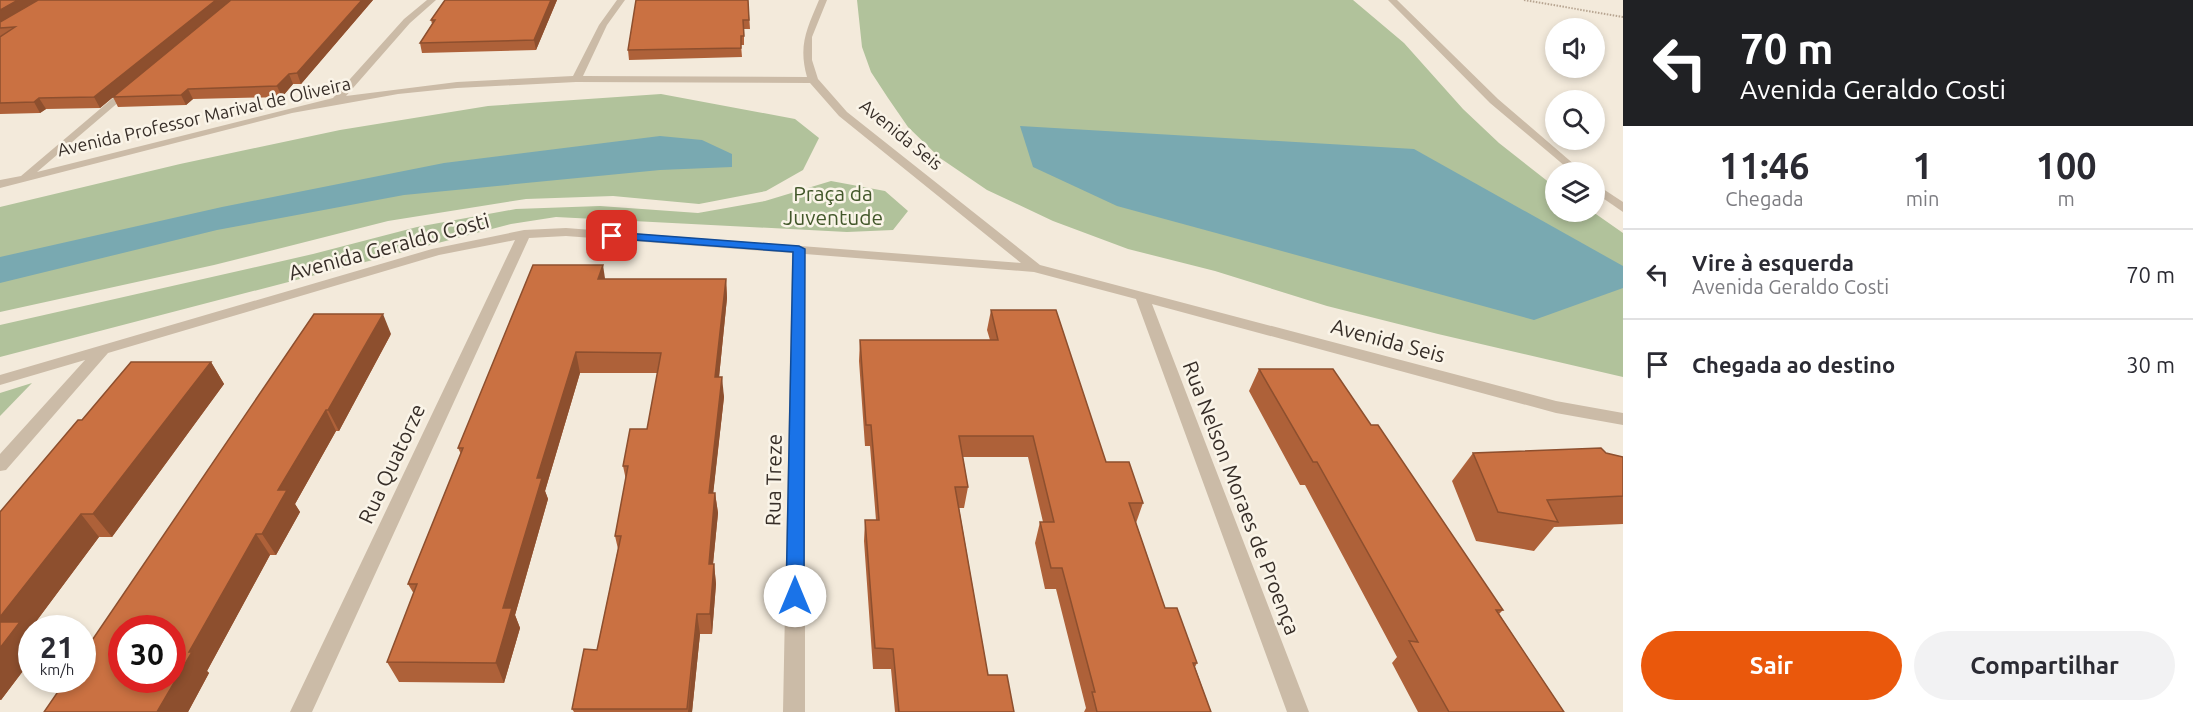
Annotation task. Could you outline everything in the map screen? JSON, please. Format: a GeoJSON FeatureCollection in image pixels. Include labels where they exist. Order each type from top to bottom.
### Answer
{"type":"FeatureCollection","features":[{"type":"Feature","properties":{"kind":"street"},"geometry":{"type":"LineString","coordinates":[[337,100],[408,21],[432,0]]}},
{"type":"Feature","properties":{"kind":"street"},"geometry":{"type":"LineString","coordinates":[[577,78],[603,25],[621,0]]}},
{"type":"Feature","properties":{"kind":"street"},"geometry":{"type":"LineString","coordinates":[[813,80],[807,60],[808,37],[822,0]]}},
{"type":"Feature","properties":{"kind":"street"},"geometry":{"type":"LineString","coordinates":[[1392,0],[1494,101],[1566,162]]}},
{"type":"Feature","properties":{"kind":"street","name":"Avenida Professor Marival de Oliveira"},"geometry":{"type":"LineString","coordinates":[[0,184],[337,100],[458,85],[577,78],[813,80]]}},
{"type":"Feature","properties":{"kind":"street","name":"Avenida Seis"},"geometry":{"type":"LineString","coordinates":[[813,80],[843,114],[1035,268],[1143,299],[1556,407],[1623,419]]}},
{"type":"Feature","properties":{"kind":"street"},"geometry":{"type":"LineString","coordinates":[[21,179],[138,81]]}},
{"type":"Feature","properties":{"kind":"street"},"geometry":{"type":"LineString","coordinates":[[1605,194],[1623,208]]}},
{"type":"Feature","properties":{"kind":"street","name":"Avenida Geraldo Costi"},"geometry":{"type":"LineString","coordinates":[[0,380],[437,252],[524,234],[566,232],[1035,268]]}},
{"type":"Feature","properties":{"kind":"street","name":"Rua Quatorze"},"geometry":{"type":"LineString","coordinates":[[301,712],[524,234]]}},
{"type":"Feature","properties":{"kind":"street","name":"Rua Treze"},"geometry":{"type":"LineString","coordinates":[[794,712],[799,249]]}},
{"type":"Feature","properties":{"kind":"street","name":"Rua Nelson Moraes de Proença"},"geometry":{"type":"LineString","coordinates":[[1143,299],[1298,712]]}},
{"type":"Feature","properties":{"kind":"street"},"geometry":{"type":"LineString","coordinates":[[0,465],[102,351]]}},
{"type":"Feature","properties":{"kind":"path"},"geometry":{"type":"LineString","coordinates":[[1524,0],[1623,17]]}},
{"type":"Feature","properties":{"kind":"green space"},"geometry":{"type":"Polygon","coordinates":[[[857,0],[1353,0],[1404,43],[1463,109],[1499,143],[1545,179],[1545,222],[1605,220],[1623,233],[1623,377],[1327,306],[1215,271],[1128,249],[1053,221],[987,190],[940,158],[908,127],[871,72],[862,47],[857,0]]]}},
{"type":"Feature","properties":{"kind":"green space"},"geometry":{"type":"Polygon","coordinates":[[[661,94],[795,119],[819,138],[803,170],[766,191],[699,204],[613,196],[526,199],[388,221],[214,265],[0,312],[0,207],[180,164],[340,130],[488,106],[661,94]]]}},
{"type":"Feature","properties":{"kind":"green space","name":"Praça da Juventude"},"geometry":{"type":"Polygon","coordinates":[[[831,181],[885,191],[908,211],[893,230],[847,232],[556,217],[511,224],[0,357],[0,325],[313,254],[417,227],[516,209],[600,206],[698,213],[765,201],[831,181]]]}},
{"type":"Feature","properties":{"kind":"green space"},"geometry":{"type":"Polygon","coordinates":[[[32,383],[0,416],[0,393],[32,383]]]}},
{"type":"Feature","properties":{"kind":"water"},"geometry":{"type":"Polygon","coordinates":[[[1020,126],[1414,149],[1623,266],[1623,288],[1534,320],[1117,206],[1033,167],[1020,126]]]}},
{"type":"Feature","properties":{"kind":"water"},"geometry":{"type":"Polygon","coordinates":[[[660,136],[702,140],[732,154],[732,167],[660,170],[404,195],[217,230],[0,283],[0,257],[222,207],[444,163],[660,136]]]}},
{"type":"Feature","properties":{"kind":"building"},"geometry":{"type":"Polygon","coordinates":[[[0,0],[18,0],[0,10],[0,0]]]}},
{"type":"Feature","properties":{"kind":"building"},"geometry":{"type":"Polygon","coordinates":[[[38,0],[216,0],[94,97],[39,98],[34,102],[0,103],[0,37],[15,27],[0,28],[0,22],[38,0]]]}},
{"type":"Feature","properties":{"kind":"building"},"geometry":{"type":"Polygon","coordinates":[[[231,0],[362,0],[297,73],[289,74],[277,86],[188,89],[181,95],[113,97],[231,0]]]}},
{"type":"Feature","properties":{"kind":"building"},"geometry":{"type":"Polygon","coordinates":[[[445,0],[551,0],[534,40],[420,43],[435,20],[431,20],[445,0]]]}},
{"type":"Feature","properties":{"kind":"building"},"geometry":{"type":"Polygon","coordinates":[[[636,0],[748,0],[749,20],[743,20],[744,36],[741,36],[741,48],[628,50],[636,0]]]}},
{"type":"Feature","properties":{"kind":"building"},"geometry":{"type":"Polygon","coordinates":[[[533,265],[603,265],[598,279],[726,279],[715,377],[722,377],[709,493],[715,493],[709,564],[714,564],[710,614],[697,614],[687,709],[572,709],[584,649],[597,650],[621,536],[615,536],[628,466],[623,466],[630,429],[647,429],[661,353],[576,352],[537,478],[542,478],[503,608],[512,608],[496,663],[387,662],[417,584],[408,584],[463,448],[458,448],[533,265]]]}},
{"type":"Feature","properties":{"kind":"building"},"geometry":{"type":"Polygon","coordinates":[[[991,310],[1056,310],[1106,462],[1129,462],[1143,503],[1129,503],[1165,608],[1177,608],[1197,663],[1193,663],[1211,712],[1097,712],[1092,692],[1095,692],[1062,568],[1051,568],[1040,522],[1054,522],[1033,436],[959,436],[968,487],[955,487],[988,675],[1007,675],[1014,712],[899,712],[893,649],[875,648],[865,520],[879,520],[871,425],[866,425],[860,340],[998,340],[991,310]]]}},
{"type":"Feature","properties":{"kind":"building"},"geometry":{"type":"Polygon","coordinates":[[[314,314],[383,314],[328,410],[278,490],[287,490],[262,534],[256,534],[189,652],[192,652],[186,662],[186,615],[109,615],[314,314]]]}},
{"type":"Feature","properties":{"kind":"building"},"geometry":{"type":"Polygon","coordinates":[[[131,362],[211,362],[93,514],[81,514],[0,617],[0,512],[131,362]]]}},
{"type":"Feature","properties":{"kind":"building"},"geometry":{"type":"Polygon","coordinates":[[[1259,369],[1333,369],[1371,425],[1378,425],[1503,610],[1496,610],[1564,712],[1449,712],[1409,641],[1418,642],[1317,462],[1313,462],[1259,369]]]}},
{"type":"Feature","properties":{"kind":"building"},"geometry":{"type":"Polygon","coordinates":[[[1601,448],[1606,453],[1623,457],[1623,496],[1547,500],[1558,522],[1498,512],[1473,453],[1601,448]]]}},
{"type":"Feature","properties":{"kind":"building"},"geometry":{"type":"Polygon","coordinates":[[[108,617],[108,693],[168,693],[157,712],[44,712],[57,693],[96,693],[96,634],[108,617]]]}},
{"type":"Feature","properties":{"kind":"building"},"geometry":{"type":"Polygon","coordinates":[[[0,622],[18,622],[18,625],[0,648],[0,622]]]}},
{"type":"Feature","properties":{"kind":"route"},"geometry":{"type":"LineString","coordinates":[[612,236],[799,249],[795,596]]}}]}
